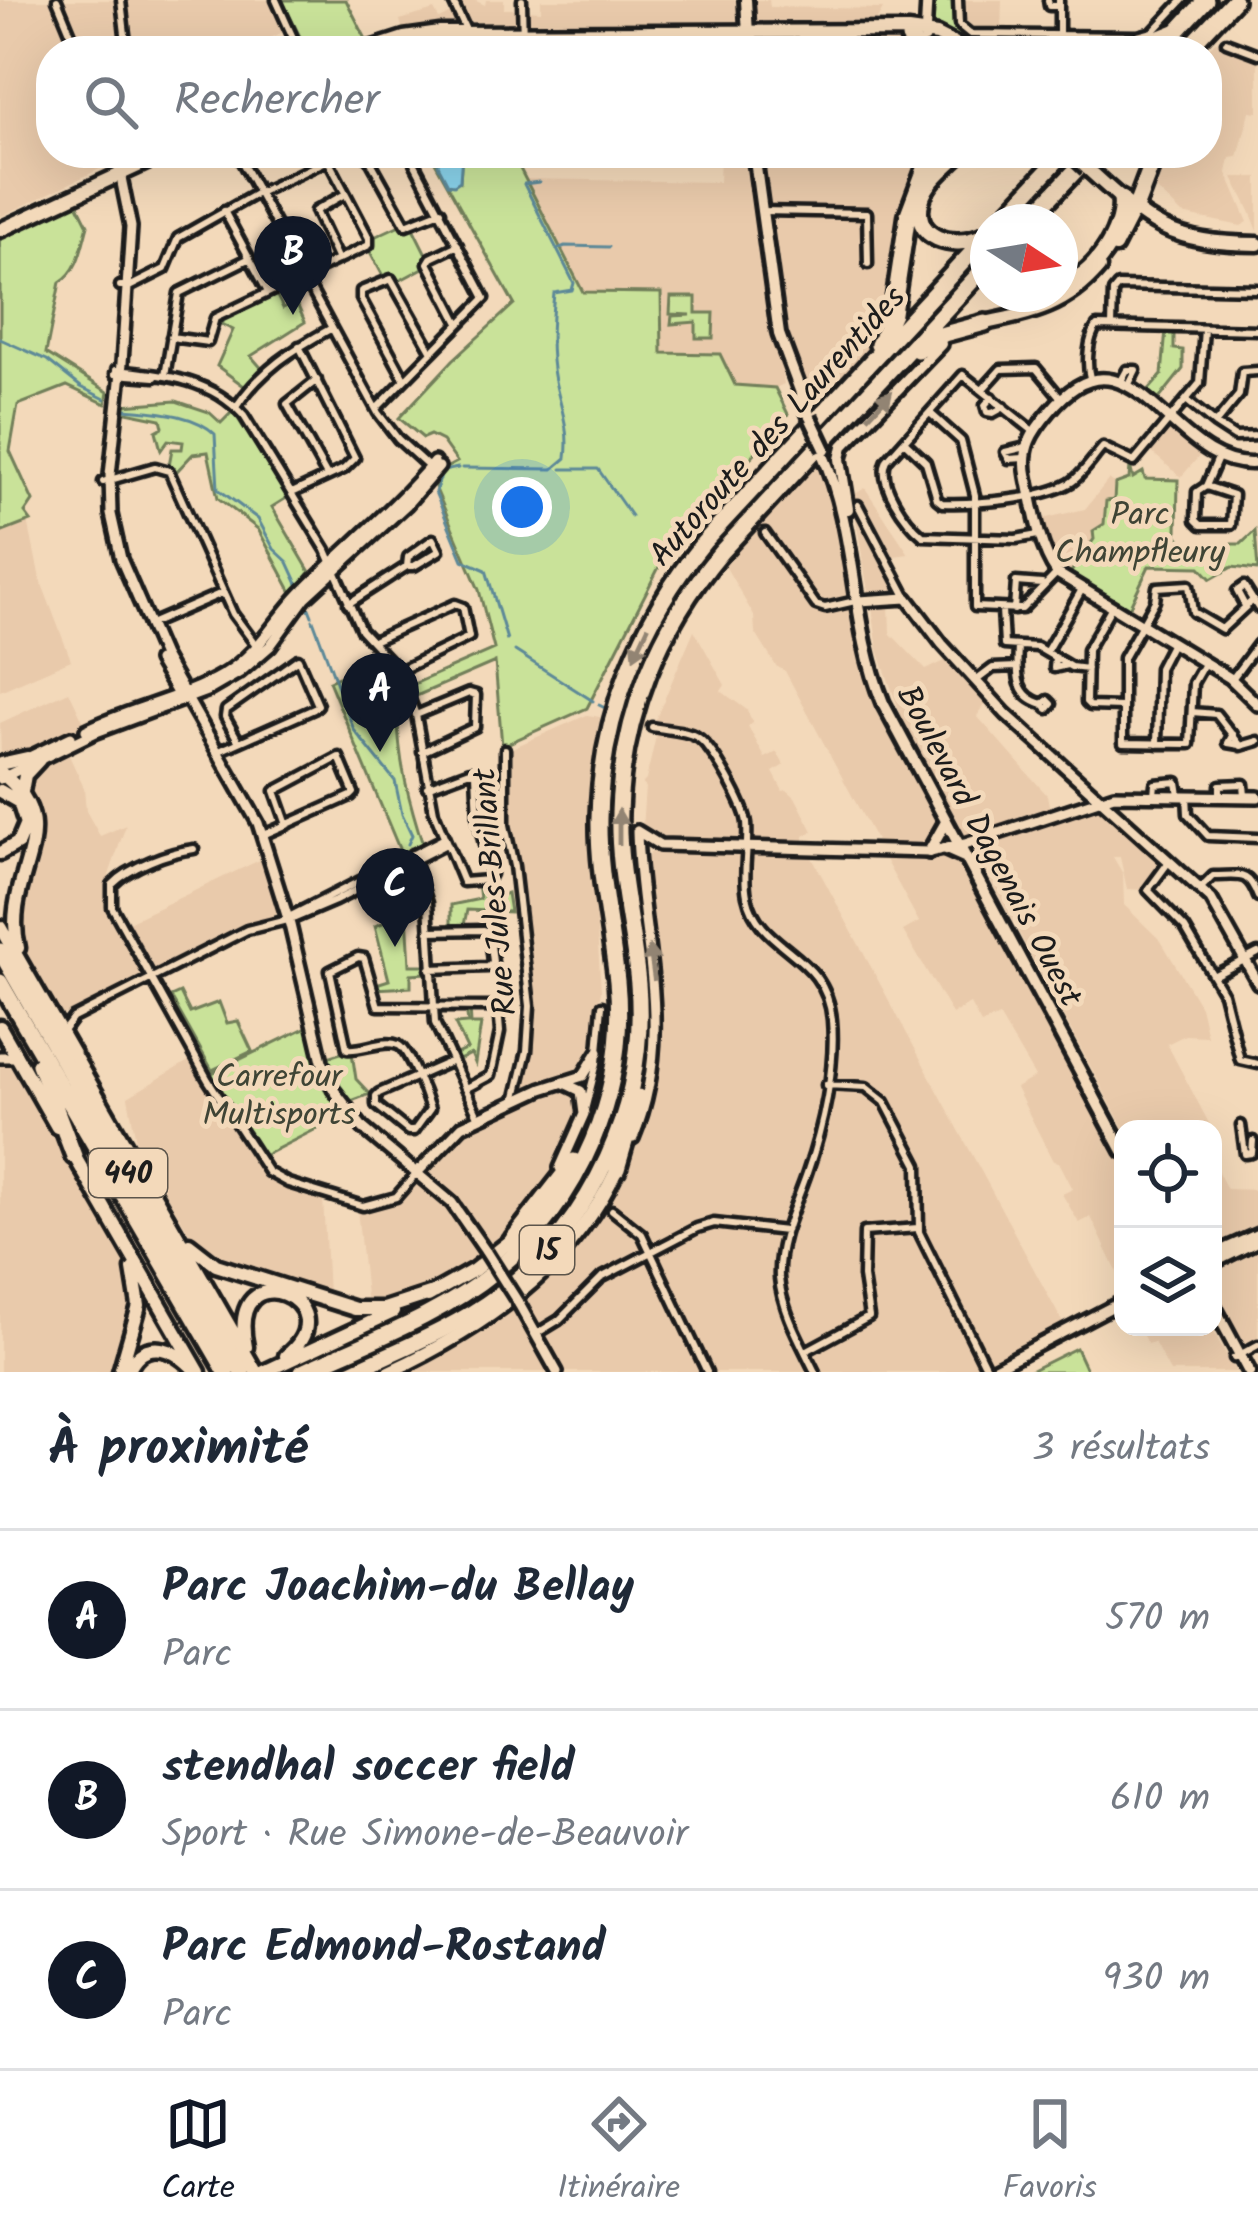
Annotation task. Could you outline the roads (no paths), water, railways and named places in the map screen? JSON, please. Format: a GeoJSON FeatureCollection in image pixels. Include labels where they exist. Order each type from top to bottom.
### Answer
{"type":"FeatureCollection","features":[{"type":"Feature","properties":{"kind":"highway"},"geometry":{"type":"LineString","coordinates":[[1173,36],[1206,0]]}},
{"type":"Feature","properties":{"kind":"highway"},"geometry":{"type":"LineString","coordinates":[[1200,36],[1231,4]]}},
{"type":"Feature","properties":{"kind":"highway"},"geometry":{"type":"LineString","coordinates":[[1207,36],[1231,4]]}},
{"type":"Feature","properties":{"kind":"highway"},"geometry":{"type":"LineString","coordinates":[[1166,36],[1178,31]]}},
{"type":"Feature","properties":{"kind":"highway"},"geometry":{"type":"LineString","coordinates":[[868,364],[892,314],[908,214],[925,168]]}},
{"type":"Feature","properties":{"kind":"highway"},"geometry":{"type":"LineString","coordinates":[[945,168],[924,193],[922,222],[934,237],[949,244],[970,242]]}},
{"type":"Feature","properties":{"kind":"highway"},"geometry":{"type":"LineString","coordinates":[[1019,204],[1056,168]]}},
{"type":"Feature","properties":{"kind":"highway"},"geometry":{"type":"LineString","coordinates":[[1046,204],[1083,168]]}},
{"type":"Feature","properties":{"kind":"highway"},"geometry":{"type":"LineString","coordinates":[[1078,278],[1113,236],[1148,168]]}},
{"type":"Feature","properties":{"kind":"highway","name":"Autoroute des Laurentides"},"geometry":{"type":"LineString","coordinates":[[302,1372],[442,1307],[500,1268],[565,1194],[590,1148],[614,1067],[619,1011],[599,809],[608,736],[627,673],[650,621],[684,567],[970,254]]}},
{"type":"Feature","properties":{"kind":"highway","name":"Autoroute des Laurentides"},"geometry":{"type":"LineString","coordinates":[[351,1372],[467,1316],[537,1261],[572,1220],[599,1176],[630,1091],[639,1012],[620,855],[620,789],[634,715],[656,653],[683,602],[716,558],[970,283]]}},
{"type":"Feature","properties":{"kind":"highway"},"geometry":{"type":"LineString","coordinates":[[874,388],[932,340],[985,323]]}},
{"type":"Feature","properties":{"kind":"highway"},"geometry":{"type":"LineString","coordinates":[[617,1169],[637,1106],[643,1056],[641,992],[633,943]]}},
{"type":"Feature","properties":{"kind":"highway","name":"440"},"geometry":{"type":"LineString","coordinates":[[0,951],[249,1369]]}},
{"type":"Feature","properties":{"kind":"highway"},"geometry":{"type":"LineString","coordinates":[[15,978],[71,1052]]}},
{"type":"Feature","properties":{"kind":"highway","name":"440"},"geometry":{"type":"LineString","coordinates":[[15,978],[25,1026],[249,1369]]}},
{"type":"Feature","properties":{"kind":"highway"},"geometry":{"type":"LineString","coordinates":[[25,1026],[74,1156]]}},
{"type":"Feature","properties":{"kind":"highway"},"geometry":{"type":"LineString","coordinates":[[383,1370],[474,1320],[546,1257],[578,1217],[604,1172],[622,1128],[630,1091]]}},
{"type":"Feature","properties":{"kind":"highway"},"geometry":{"type":"LineString","coordinates":[[512,1239],[577,1156],[605,1106]]}},
{"type":"Feature","properties":{"kind":"main road"},"geometry":{"type":"LineString","coordinates":[[744,36],[746,0]]}},
{"type":"Feature","properties":{"kind":"main road"},"geometry":{"type":"LineString","coordinates":[[448,36],[463,32]]}},
{"type":"Feature","properties":{"kind":"main road"},"geometry":{"type":"LineString","coordinates":[[420,36],[463,32],[503,36]]}},
{"type":"Feature","properties":{"kind":"main road"},"geometry":{"type":"LineString","coordinates":[[0,226],[110,168]]}},
{"type":"Feature","properties":{"kind":"main road","name":"Boulevard Dagenais Ouest"},"geometry":{"type":"LineString","coordinates":[[756,168],[790,378],[853,507],[862,600],[879,694],[958,849],[1114,1122]]}},
{"type":"Feature","properties":{"kind":"main road"},"geometry":{"type":"LineString","coordinates":[[1096,168],[1148,222]]}},
{"type":"Feature","properties":{"kind":"main road"},"geometry":{"type":"LineString","coordinates":[[853,507],[840,459],[846,441],[931,351],[959,333],[1045,310],[1070,297],[1106,260],[1126,227],[1130,205]]}},
{"type":"Feature","properties":{"kind":"main road"},"geometry":{"type":"LineString","coordinates":[[1130,205],[1192,232],[1258,240]]}},
{"type":"Feature","properties":{"kind":"main road"},"geometry":{"type":"LineString","coordinates":[[1126,227],[1136,221],[1148,222],[1198,241],[1258,240]]}},
{"type":"Feature","properties":{"kind":"main road","name":"Boulevard Dagenais Ouest"},"geometry":{"type":"LineString","coordinates":[[827,459],[886,696],[958,849],[1114,1135]]}},
{"type":"Feature","properties":{"kind":"main road"},"geometry":{"type":"LineString","coordinates":[[15,978],[10,912],[32,816],[22,792],[1,772],[33,759]]}},
{"type":"Feature","properties":{"kind":"main road"},"geometry":{"type":"LineString","coordinates":[[22,792],[33,759]]}},
{"type":"Feature","properties":{"kind":"main road"},"geometry":{"type":"LineString","coordinates":[[0,791],[19,802],[26,821],[18,844],[0,853]]}},
{"type":"Feature","properties":{"kind":"main road"},"geometry":{"type":"LineString","coordinates":[[929,852],[946,822]]}},
{"type":"Feature","properties":{"kind":"main road"},"geometry":{"type":"LineString","coordinates":[[0,927],[15,978],[50,1015],[249,1369]]}},
{"type":"Feature","properties":{"kind":"main road"},"geometry":{"type":"LineString","coordinates":[[3,1031],[198,1372]]}},
{"type":"Feature","properties":{"kind":"main road"},"geometry":{"type":"LineString","coordinates":[[383,1370],[423,1356],[478,1326],[515,1298],[556,1260],[596,1210],[617,1169]]}},
{"type":"Feature","properties":{"kind":"main road"},"geometry":{"type":"LineString","coordinates":[[596,1210],[612,1210]]}},
{"type":"Feature","properties":{"kind":"main road"},"geometry":{"type":"LineString","coordinates":[[169,1221],[195,1252],[212,1263],[355,1309],[384,1309],[436,1292]]}},
{"type":"Feature","properties":{"kind":"main road"},"geometry":{"type":"LineString","coordinates":[[121,1237],[140,1301],[124,1372]]}},
{"type":"Feature","properties":{"kind":"main road"},"geometry":{"type":"LineString","coordinates":[[249,1369],[436,1292],[478,1268],[512,1239]]}},
{"type":"Feature","properties":{"kind":"main road"},"geometry":{"type":"LineString","coordinates":[[268,1291],[294,1297],[305,1315],[304,1334],[293,1350],[249,1369],[242,1324],[248,1305],[268,1291]]}},
{"type":"Feature","properties":{"kind":"main road"},"geometry":{"type":"LineString","coordinates":[[1222,1324],[1245,1372]]}},
{"type":"Feature","properties":{"kind":"main road"},"geometry":{"type":"LineString","coordinates":[[1222,1332],[1237,1356]]}},
{"type":"Feature","properties":{"kind":"main road"},"geometry":{"type":"LineString","coordinates":[[124,1372],[137,1355],[155,1347],[174,1351],[198,1372]]}},
{"type":"Feature","properties":{"kind":"main road"},"geometry":{"type":"LineString","coordinates":[[404,1372],[423,1356]]}},
{"type":"Feature","properties":{"kind":"street"},"geometry":{"type":"LineString","coordinates":[[57,0],[72,36]]}},
{"type":"Feature","properties":{"kind":"street"},"geometry":{"type":"LineString","coordinates":[[121,0],[125,36]]}},
{"type":"Feature","properties":{"kind":"street"},"geometry":{"type":"LineString","coordinates":[[275,0],[292,36]]}},
{"type":"Feature","properties":{"kind":"street"},"geometry":{"type":"LineString","coordinates":[[452,0],[463,32]]}},
{"type":"Feature","properties":{"kind":"street"},"geometry":{"type":"LineString","coordinates":[[522,0],[523,36]]}},
{"type":"Feature","properties":{"kind":"street"},"geometry":{"type":"LineString","coordinates":[[922,36],[927,0]]}},
{"type":"Feature","properties":{"kind":"street"},"geometry":{"type":"LineString","coordinates":[[958,0],[958,23],[968,34],[1058,35],[1147,35],[1183,0]]}},
{"type":"Feature","properties":{"kind":"street"},"geometry":{"type":"LineString","coordinates":[[1048,0],[1049,6],[1059,3],[1058,35]]}},
{"type":"Feature","properties":{"kind":"street"},"geometry":{"type":"LineString","coordinates":[[1226,42],[1258,54]]}},
{"type":"Feature","properties":{"kind":"street"},"geometry":{"type":"LineString","coordinates":[[117,168],[131,224],[106,481],[106,523],[117,566],[182,697],[263,836],[333,1089],[363,1128],[455,1206],[557,1372]]}},
{"type":"Feature","properties":{"kind":"street"},"geometry":{"type":"LineString","coordinates":[[182,697],[228,672],[259,647],[294,600],[401,510],[434,467],[398,439],[376,410],[245,168]]}},
{"type":"Feature","properties":{"kind":"street"},"geometry":{"type":"LineString","coordinates":[[123,286],[165,269],[178,238],[311,168]]}},
{"type":"Feature","properties":{"kind":"street"},"geometry":{"type":"LineString","coordinates":[[171,337],[206,343],[214,319],[370,243],[332,168]]}},
{"type":"Feature","properties":{"kind":"street"},"geometry":{"type":"LineString","coordinates":[[374,168],[406,225],[441,211]]}},
{"type":"Feature","properties":{"kind":"street"},"geometry":{"type":"LineString","coordinates":[[376,410],[485,296],[417,168]]}},
{"type":"Feature","properties":{"kind":"street"},"geometry":{"type":"LineString","coordinates":[[338,260],[315,211],[345,194]]}},
{"type":"Feature","properties":{"kind":"street"},"geometry":{"type":"LineString","coordinates":[[224,211],[268,292]]}},
{"type":"Feature","properties":{"kind":"street"},"geometry":{"type":"LineString","coordinates":[[762,211],[867,213],[868,264]]}},
{"type":"Feature","properties":{"kind":"street"},"geometry":{"type":"LineString","coordinates":[[458,245],[428,263],[459,323]]}},
{"type":"Feature","properties":{"kind":"street"},"geometry":{"type":"LineString","coordinates":[[165,376],[180,292],[250,258]]}},
{"type":"Feature","properties":{"kind":"street"},"geometry":{"type":"LineString","coordinates":[[404,378],[361,301],[361,291],[392,280],[431,351]]}},
{"type":"Feature","properties":{"kind":"street"},"geometry":{"type":"LineString","coordinates":[[1112,326],[1113,292],[1118,286],[1258,289]]}},
{"type":"Feature","properties":{"kind":"street"},"geometry":{"type":"LineString","coordinates":[[1090,378],[1093,330],[1112,326],[1258,330]]}},
{"type":"Feature","properties":{"kind":"street"},"geometry":{"type":"LineString","coordinates":[[236,407],[254,380],[298,346],[332,328]]}},
{"type":"Feature","properties":{"kind":"street"},"geometry":{"type":"LineString","coordinates":[[904,441],[926,462],[938,501],[975,502],[1070,483],[1103,447],[1134,462],[1202,379],[1204,328]]}},
{"type":"Feature","properties":{"kind":"street"},"geometry":{"type":"LineString","coordinates":[[292,493],[344,469],[355,456],[298,346]]}},
{"type":"Feature","properties":{"kind":"street"},"geometry":{"type":"LineString","coordinates":[[982,388],[999,369],[1034,368],[1042,371],[1047,385],[1061,398]]}},
{"type":"Feature","properties":{"kind":"street"},"geometry":{"type":"LineString","coordinates":[[1215,424],[1239,394],[1242,372],[1258,370]]}},
{"type":"Feature","properties":{"kind":"street"},"geometry":{"type":"LineString","coordinates":[[118,372],[165,376],[208,387],[236,407],[292,493],[361,629],[399,671],[416,716],[427,787],[463,882],[490,877],[479,826],[476,773],[427,787]]}},
{"type":"Feature","properties":{"kind":"street"},"geometry":{"type":"LineString","coordinates":[[1033,431],[963,375],[886,462],[882,474],[916,531],[926,537],[1016,539],[1042,534]]}},
{"type":"Feature","properties":{"kind":"street"},"geometry":{"type":"LineString","coordinates":[[1258,463],[1218,458],[1125,383],[1090,378],[1073,385],[1061,398],[1033,431],[1025,452],[1048,559],[1057,573],[1232,679],[1258,705]]}},
{"type":"Feature","properties":{"kind":"street"},"geometry":{"type":"LineString","coordinates":[[317,380],[287,404],[327,476]]}},
{"type":"Feature","properties":{"kind":"street"},"geometry":{"type":"LineString","coordinates":[[992,397],[985,404],[987,412],[1004,407]]}},
{"type":"Feature","properties":{"kind":"street"},"geometry":{"type":"LineString","coordinates":[[1186,400],[1232,436],[1258,436]]}},
{"type":"Feature","properties":{"kind":"street"},"geometry":{"type":"LineString","coordinates":[[929,412],[962,443],[975,502],[974,605],[1014,610],[1029,604],[1042,584],[1057,573]]}},
{"type":"Feature","properties":{"kind":"street"},"geometry":{"type":"LineString","coordinates":[[1206,486],[1234,496],[1231,525],[1197,522],[1197,492],[1206,486],[1218,458]]}},
{"type":"Feature","properties":{"kind":"street"},"geometry":{"type":"LineString","coordinates":[[106,481],[157,467],[168,470],[241,629],[259,647]]}},
{"type":"Feature","properties":{"kind":"street"},"geometry":{"type":"LineString","coordinates":[[106,481],[118,550],[182,697]]}},
{"type":"Feature","properties":{"kind":"street"},"geometry":{"type":"LineString","coordinates":[[853,507],[907,598],[976,681],[1098,800],[1201,888],[1222,913],[1258,983]]}},
{"type":"Feature","properties":{"kind":"street"},"geometry":{"type":"LineString","coordinates":[[765,533],[816,604],[825,608],[907,598]]}},
{"type":"Feature","properties":{"kind":"street"},"geometry":{"type":"LineString","coordinates":[[349,604],[439,551],[433,539],[408,557],[407,566]]}},
{"type":"Feature","properties":{"kind":"street"},"geometry":{"type":"LineString","coordinates":[[33,759],[100,723],[228,680],[256,660],[333,568]]}},
{"type":"Feature","properties":{"kind":"street"},"geometry":{"type":"LineString","coordinates":[[1014,610],[1016,582],[1042,584]]}},
{"type":"Feature","properties":{"kind":"street"},"geometry":{"type":"LineString","coordinates":[[1204,662],[1193,683],[1190,744],[1122,742],[1123,659],[1161,585],[1189,585],[1193,612],[1221,629],[1228,628],[1252,604]]}},
{"type":"Feature","properties":{"kind":"street"},"geometry":{"type":"LineString","coordinates":[[1046,652],[1081,591]]}},
{"type":"Feature","properties":{"kind":"street"},"geometry":{"type":"LineString","coordinates":[[148,625],[223,592]]}},
{"type":"Feature","properties":{"kind":"street"},"geometry":{"type":"LineString","coordinates":[[374,640],[455,604],[463,607],[469,637],[399,671]]}},
{"type":"Feature","properties":{"kind":"street"},"geometry":{"type":"LineString","coordinates":[[1111,608],[1088,649],[1087,704],[1122,707]]}},
{"type":"Feature","properties":{"kind":"street"},"geometry":{"type":"LineString","coordinates":[[1002,610],[1002,642],[1036,646],[1055,658],[1055,668],[1087,669]]}},
{"type":"Feature","properties":{"kind":"street"},"geometry":{"type":"LineString","coordinates":[[1157,744],[1159,668],[1172,644]]}},
{"type":"Feature","properties":{"kind":"street"},"geometry":{"type":"LineString","coordinates":[[1232,679],[1258,644]]}},
{"type":"Feature","properties":{"kind":"street"},"geometry":{"type":"LineString","coordinates":[[1018,646],[1024,694],[1043,704]]}},
{"type":"Feature","properties":{"kind":"street"},"geometry":{"type":"LineString","coordinates":[[217,752],[239,742],[318,705],[298,659],[226,710],[225,718],[239,742]]}},
{"type":"Feature","properties":{"kind":"street"},"geometry":{"type":"LineString","coordinates":[[976,681],[993,668],[1017,667]]}},
{"type":"Feature","properties":{"kind":"street"},"geometry":{"type":"LineString","coordinates":[[416,716],[469,693],[476,695],[475,728],[422,752]]}},
{"type":"Feature","properties":{"kind":"street"},"geometry":{"type":"LineString","coordinates":[[1192,712],[1216,713],[1240,745],[1258,741]]}},
{"type":"Feature","properties":{"kind":"street"},"geometry":{"type":"LineString","coordinates":[[652,728],[690,734],[709,748],[745,815],[746,892],[755,917],[806,963],[826,994],[832,1024],[826,1085],[812,1158],[780,1252],[780,1287],[815,1372]]}},
{"type":"Feature","properties":{"kind":"street","name":"Rue Jules-Brillant"},"geometry":{"type":"LineString","coordinates":[[505,749],[505,824],[515,870],[530,1006],[528,1045],[515,1101]]}},
{"type":"Feature","properties":{"kind":"street"},"geometry":{"type":"LineString","coordinates":[[263,836],[287,825],[354,793],[339,757],[275,791],[287,825]]}},
{"type":"Feature","properties":{"kind":"street"},"geometry":{"type":"LineString","coordinates":[[642,856],[637,831],[660,845],[929,852],[958,849],[1116,794],[1258,797]]}},
{"type":"Feature","properties":{"kind":"street"},"geometry":{"type":"LineString","coordinates":[[1183,795],[1188,814],[1208,836],[1258,838]]}},
{"type":"Feature","properties":{"kind":"street"},"geometry":{"type":"LineString","coordinates":[[62,1036],[74,1018],[150,978],[252,928],[335,901],[445,842]]}},
{"type":"Feature","properties":{"kind":"street"},"geometry":{"type":"LineString","coordinates":[[642,856],[660,845]]}},
{"type":"Feature","properties":{"kind":"street"},"geometry":{"type":"LineString","coordinates":[[194,849],[120,877],[112,885],[112,907],[208,1079],[268,1172],[288,1183],[363,1206],[396,1197],[456,1130],[532,1093],[585,1075],[598,1052]]}},
{"type":"Feature","properties":{"kind":"street"},"geometry":{"type":"LineString","coordinates":[[617,1169],[641,1114],[655,1035],[655,987],[640,879],[642,856]]}},
{"type":"Feature","properties":{"kind":"street"},"geometry":{"type":"LineString","coordinates":[[413,857],[426,891],[432,1006],[438,1032],[478,1118]]}},
{"type":"Feature","properties":{"kind":"street"},"geometry":{"type":"LineString","coordinates":[[1171,860],[1149,891],[1185,928],[1213,976],[1229,1008],[1241,1061],[1258,1064]]}},
{"type":"Feature","properties":{"kind":"street"},"geometry":{"type":"LineString","coordinates":[[1201,888],[1212,876],[1246,876],[1258,896]]}},
{"type":"Feature","properties":{"kind":"street"},"geometry":{"type":"LineString","coordinates":[[429,931],[484,930],[490,936],[493,962],[488,967],[430,969]]}},
{"type":"Feature","properties":{"kind":"street"},"geometry":{"type":"LineString","coordinates":[[1213,976],[1258,952]]}},
{"type":"Feature","properties":{"kind":"street"},"geometry":{"type":"LineString","coordinates":[[452,1061],[416,1077],[375,1099],[376,1106],[411,1131],[430,1109],[416,1077],[400,1045],[347,1048],[330,970],[361,957],[376,1004],[495,1006],[500,1011],[491,1075],[465,1089]]}},
{"type":"Feature","properties":{"kind":"street"},"geometry":{"type":"LineString","coordinates":[[512,1239],[559,1171],[584,1114],[598,1052],[602,1006]]}},
{"type":"Feature","properties":{"kind":"street"},"geometry":{"type":"LineString","coordinates":[[50,1015],[74,1018]]}},
{"type":"Feature","properties":{"kind":"street"},"geometry":{"type":"LineString","coordinates":[[3,1031],[0,1054],[17,1057]]}},
{"type":"Feature","properties":{"kind":"street"},"geometry":{"type":"LineString","coordinates":[[520,1081],[532,1093]]}},
{"type":"Feature","properties":{"kind":"street"},"geometry":{"type":"LineString","coordinates":[[552,1085],[571,1084],[580,1089],[584,1114]]}},
{"type":"Feature","properties":{"kind":"street"},"geometry":{"type":"LineString","coordinates":[[826,1085],[866,1087],[885,1102],[918,1165],[918,1228],[988,1371],[1114,1308]]}},
{"type":"Feature","properties":{"kind":"street"},"geometry":{"type":"LineString","coordinates":[[1241,1124],[1242,1141],[1255,1141]]}},
{"type":"Feature","properties":{"kind":"street"},"geometry":{"type":"LineString","coordinates":[[612,1210],[637,1228],[707,1372]]}},
{"type":"Feature","properties":{"kind":"street"},"geometry":{"type":"LineString","coordinates":[[535,1334],[559,1320],[601,1277],[709,1224],[785,1231]]}},
{"type":"Feature","properties":{"kind":"street"},"geometry":{"type":"LineString","coordinates":[[805,1351],[869,1316],[862,1271],[865,1231],[918,1228]]}},
{"type":"Feature","properties":{"kind":"street"},"geometry":{"type":"LineString","coordinates":[[1222,1255],[1258,1238]]}},
{"type":"Feature","properties":{"kind":"street"},"geometry":{"type":"LineString","coordinates":[[1237,1356],[1258,1345]]}},
{"type":"Feature","properties":{"kind":"water"},"geometry":{"type":"Polygon","coordinates":[[[440,168],[461,168],[460,181],[448,184],[440,168]]]}},
{"type":"Feature","properties":{"kind":"waterway"},"geometry":{"type":"LineString","coordinates":[[462,468],[553,469],[566,458],[551,326],[554,293],[572,290],[574,283],[524,184],[539,182]]}},
{"type":"Feature","properties":{"kind":"waterway"},"geometry":{"type":"LineString","coordinates":[[558,249],[609,247]]}},
{"type":"Feature","properties":{"kind":"waterway"},"geometry":{"type":"LineString","coordinates":[[0,339],[47,360],[105,399]]}},
{"type":"Feature","properties":{"kind":"waterway"},"geometry":{"type":"LineString","coordinates":[[126,409],[185,418],[215,434],[218,489],[258,519],[299,586]]}},
{"type":"Feature","properties":{"kind":"waterway"},"geometry":{"type":"LineString","coordinates":[[458,468],[443,471],[435,492],[463,560],[486,570],[507,640]]}},
{"type":"Feature","properties":{"kind":"waterway"},"geometry":{"type":"LineString","coordinates":[[562,469],[598,469],[631,516]]}},
{"type":"Feature","properties":{"kind":"waterway"},"geometry":{"type":"LineString","coordinates":[[308,606],[312,616]]}},
{"type":"Feature","properties":{"kind":"waterway"},"geometry":{"type":"LineString","coordinates":[[313,620],[354,730],[395,781],[412,835],[408,844]]}},
{"type":"Feature","properties":{"kind":"waterway"},"geometry":{"type":"LineString","coordinates":[[515,651],[593,701]]}},
{"type":"Feature","properties":{"kind":"waterway"},"geometry":{"type":"LineString","coordinates":[[599,705],[603,707]]}},
{"type":"Feature","properties":{"kind":"place","name":"stendhal soccer field"},"geometry":{"type":"Point","coordinates":[293,315]}},
{"type":"Feature","properties":{"kind":"place","name":"Parc Joachim-du Bellay"},"geometry":{"type":"Point","coordinates":[380,752]}},
{"type":"Feature","properties":{"kind":"place","name":"Parc Edmond-Rostand"},"geometry":{"type":"Point","coordinates":[395,947]}},
{"type":"Feature","properties":{"kind":"park label","name":"Parc Champfleury"},"geometry":{"type":"Point","coordinates":[1140,532]}},
{"type":"Feature","properties":{"kind":"park label","name":"Carrefour Multisports"},"geometry":{"type":"Point","coordinates":[279,1094]}}]}
